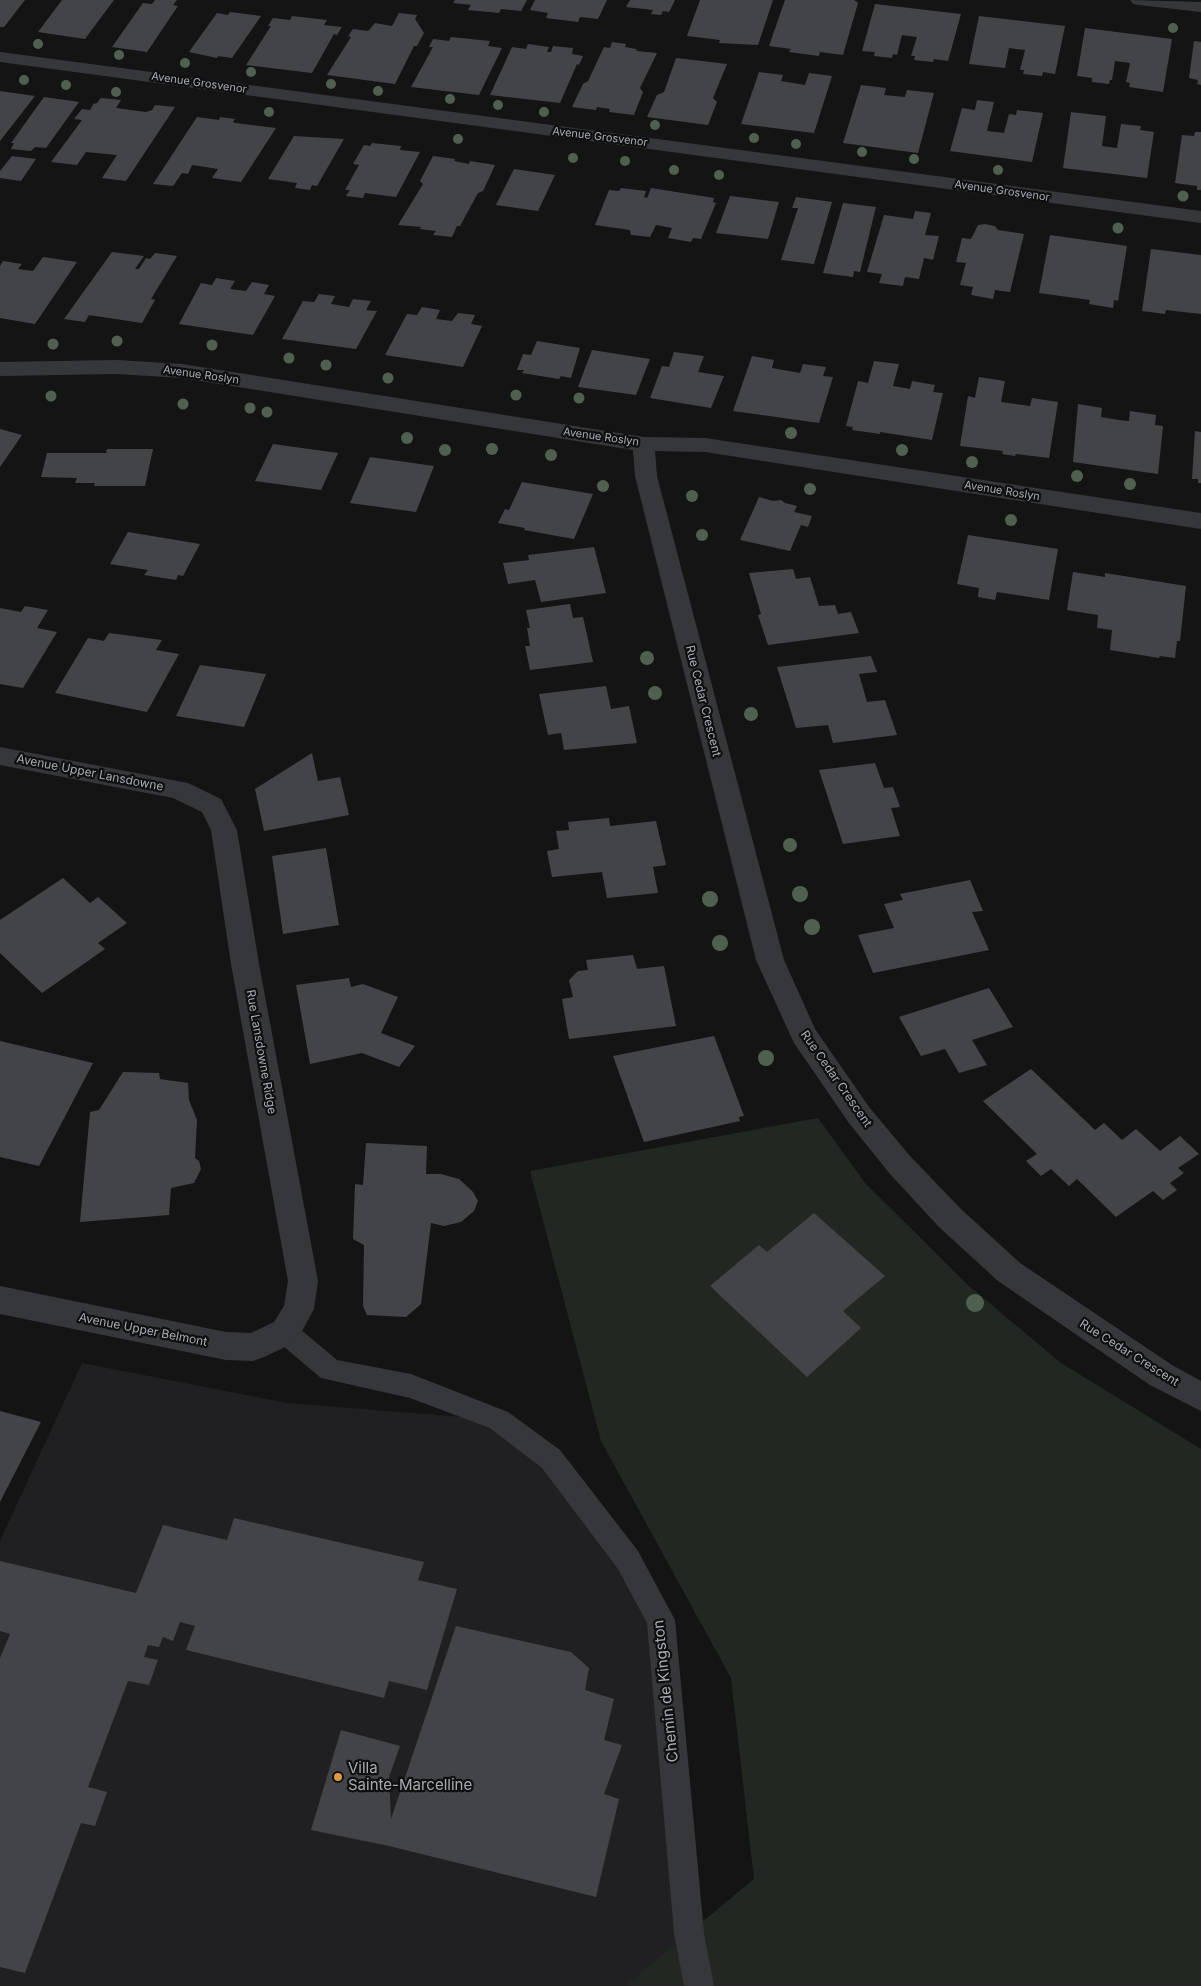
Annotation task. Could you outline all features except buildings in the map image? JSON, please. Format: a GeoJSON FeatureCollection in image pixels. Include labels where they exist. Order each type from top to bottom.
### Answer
{"type":"FeatureCollection","features":[{"type":"Feature","properties":{"kind":"street"},"geometry":{"type":"LineString","coordinates":[[1138,0],[1201,7]]}},
{"type":"Feature","properties":{"kind":"street","name":"Avenue Grosvenor"},"geometry":{"type":"LineString","coordinates":[[0,56],[1201,218]]}},
{"type":"Feature","properties":{"kind":"street","name":"Avenue Roslyn"},"geometry":{"type":"LineString","coordinates":[[0,369],[117,367],[182,371],[644,444],[705,445],[1201,521]]}},
{"type":"Feature","properties":{"kind":"street","name":"Rue Cedar Crescent"},"geometry":{"type":"LineString","coordinates":[[644,444],[646,476],[770,960],[804,1035],[859,1115],[900,1165],[950,1218],[1009,1272],[1086,1326],[1161,1375],[1201,1397]]}},
{"type":"Feature","properties":{"kind":"street","name":"Avenue Upper Lansdowne"},"geometry":{"type":"LineString","coordinates":[[0,756],[179,790]]}},
{"type":"Feature","properties":{"kind":"street","name":"Rue Lansdowne Ridge"},"geometry":{"type":"LineString","coordinates":[[179,790],[212,806],[224,830],[245,964],[303,1281],[299,1309],[285,1332]]}},
{"type":"Feature","properties":{"kind":"street","name":"Avenue Upper Belmont"},"geometry":{"type":"LineString","coordinates":[[0,1300],[73,1317],[226,1346],[253,1347],[285,1332]]}},
{"type":"Feature","properties":{"kind":"lane","name":"Chemin de Kingston"},"geometry":{"type":"LineString","coordinates":[[285,1332],[330,1370],[411,1386],[499,1420],[551,1460],[628,1560],[661,1620],[689,1934],[699,1986]]}},
{"type":"Feature","properties":{"kind":"shaded area"},"geometry":{"type":"Polygon","coordinates":[[[818,1118],[865,1183],[969,1286],[1061,1363],[1201,1449],[1201,1986],[625,1986],[754,1879],[731,1678],[601,1441],[530,1171],[818,1118]]]}},
{"type":"Feature","properties":{"kind":"shaded area","name":"Villa Sainte-Marcelline"},"geometry":{"type":"Polygon","coordinates":[[[82,1363],[287,1403],[499,1420],[551,1459],[661,1620],[689,1933],[636,1986],[0,1986],[0,1541],[82,1363]]]}},
{"type":"Feature","properties":{"kind":"place","name":"Villa Sainte-Marcelline"},"geometry":{"type":"Point","coordinates":[338,1777]}}]}
